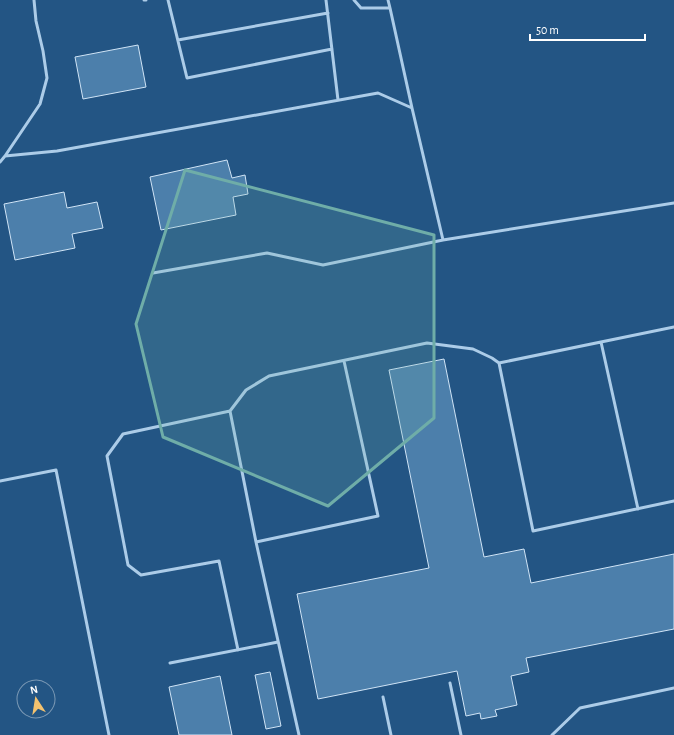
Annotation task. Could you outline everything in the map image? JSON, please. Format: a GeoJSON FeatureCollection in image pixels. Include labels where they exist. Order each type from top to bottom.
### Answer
{"type":"FeatureCollection","features":[{"type":"Feature","properties":{"kind":"lane"},"geometry":{"type":"LineString","coordinates":[[0,162],[40,104],[47,78],[36,21],[34,0]]}},
{"type":"Feature","properties":{"kind":"lane"},"geometry":{"type":"LineString","coordinates":[[168,0],[187,78],[332,50]]}},
{"type":"Feature","properties":{"kind":"lane"},"geometry":{"type":"LineString","coordinates":[[326,0],[338,100]]}},
{"type":"Feature","properties":{"kind":"lane"},"geometry":{"type":"LineString","coordinates":[[354,0],[362,8],[390,8]]}},
{"type":"Feature","properties":{"kind":"lane"},"geometry":{"type":"LineString","coordinates":[[388,0],[442,240]]}},
{"type":"Feature","properties":{"kind":"lane"},"geometry":{"type":"LineString","coordinates":[[178,40],[328,13]]}},
{"type":"Feature","properties":{"kind":"lane"},"geometry":{"type":"LineString","coordinates":[[5,156],[57,151],[378,93],[412,108]]}},
{"type":"Feature","properties":{"kind":"lane"},"geometry":{"type":"LineString","coordinates":[[153,274],[267,253],[323,265],[442,240],[674,204]]}},
{"type":"Feature","properties":{"kind":"lane"},"geometry":{"type":"LineString","coordinates":[[499,363],[674,327]]}},
{"type":"Feature","properties":{"kind":"lane"},"geometry":{"type":"LineString","coordinates":[[601,342],[638,509]]}},
{"type":"Feature","properties":{"kind":"lane"},"geometry":{"type":"LineString","coordinates":[[238,650],[219,561],[141,575],[128,565],[107,456],[123,434],[230,411],[246,390],[269,376],[427,343],[473,349],[499,363],[533,531],[674,501]]}},
{"type":"Feature","properties":{"kind":"lane"},"geometry":{"type":"LineString","coordinates":[[256,542],[378,516],[344,361]]}},
{"type":"Feature","properties":{"kind":"lane"},"geometry":{"type":"LineString","coordinates":[[230,411],[256,542],[299,735]]}},
{"type":"Feature","properties":{"kind":"lane"},"geometry":{"type":"LineString","coordinates":[[0,481],[56,470],[109,735]]}},
{"type":"Feature","properties":{"kind":"lane"},"geometry":{"type":"LineString","coordinates":[[170,663],[278,642]]}},
{"type":"Feature","properties":{"kind":"lane"},"geometry":{"type":"LineString","coordinates":[[450,684],[461,735]]}},
{"type":"Feature","properties":{"kind":"lane"},"geometry":{"type":"LineString","coordinates":[[552,735],[580,708],[674,688]]}},
{"type":"Feature","properties":{"kind":"lane"},"geometry":{"type":"LineString","coordinates":[[383,696],[391,735]]}},
{"type":"Feature","properties":{"kind":"highlighted area"},"geometry":{"type":"Polygon","coordinates":[[[185,170],[434,235],[434,418],[328,506],[163,437],[136,324],[185,170]]]}},
{"type":"Feature","properties":{"kind":"building"},"geometry":{"type":"Polygon","coordinates":[[[138,45],[146,87],[83,99],[75,57],[138,45]]]}},
{"type":"Feature","properties":{"kind":"building"},"geometry":{"type":"Polygon","coordinates":[[[227,160],[232,178],[245,175],[248,194],[233,197],[236,215],[161,230],[150,177],[227,160]]]}},
{"type":"Feature","properties":{"kind":"building"},"geometry":{"type":"Polygon","coordinates":[[[64,192],[67,208],[97,202],[103,228],[72,234],[75,248],[15,260],[4,204],[64,192]]]}},
{"type":"Feature","properties":{"kind":"building"},"geometry":{"type":"Polygon","coordinates":[[[444,359],[484,557],[524,549],[531,583],[674,554],[674,629],[526,658],[529,672],[511,676],[517,705],[495,710],[497,716],[481,719],[480,713],[466,716],[457,671],[318,699],[297,594],[429,568],[389,370],[444,359]]]}},
{"type":"Feature","properties":{"kind":"building"},"geometry":{"type":"Polygon","coordinates":[[[270,672],[281,726],[266,729],[255,675],[270,672]]]}},
{"type":"Feature","properties":{"kind":"building"},"geometry":{"type":"Polygon","coordinates":[[[220,676],[232,735],[179,735],[169,687],[220,676]]]}}]}
